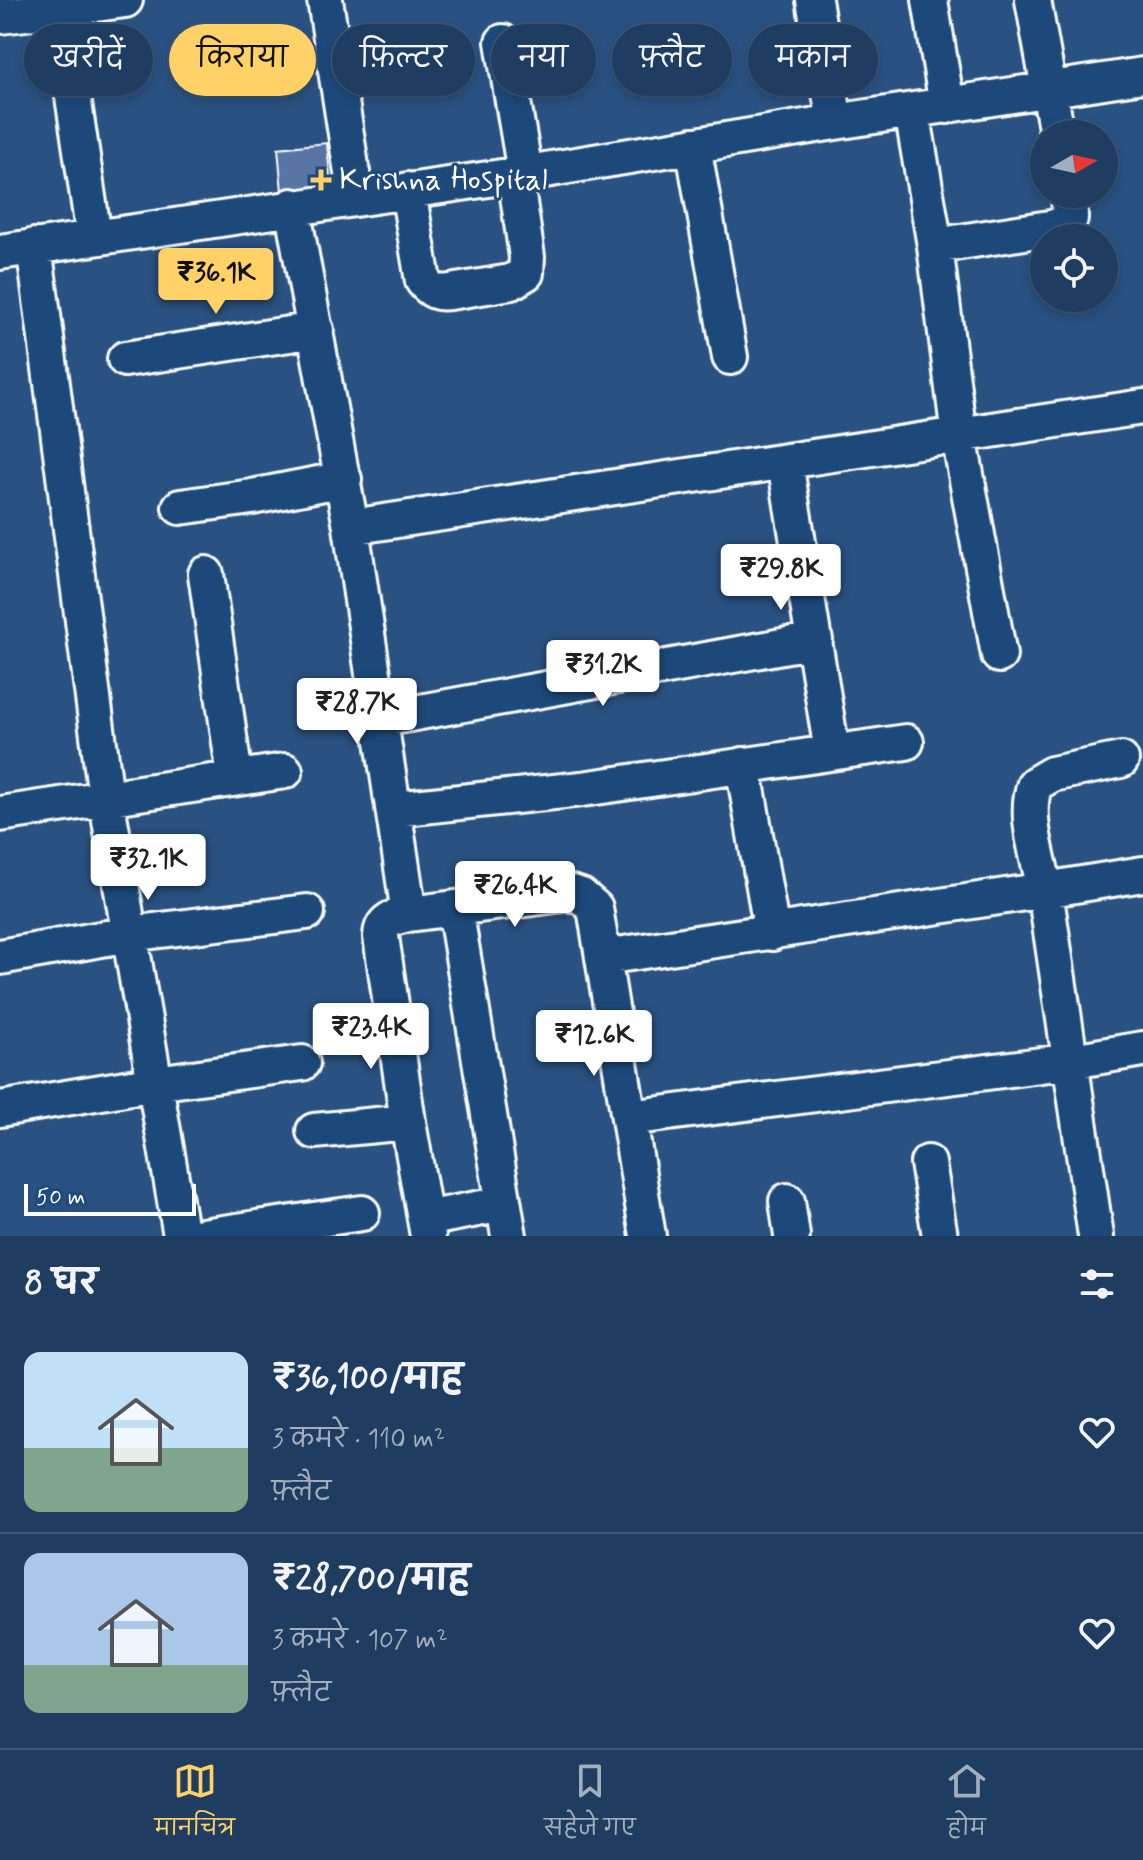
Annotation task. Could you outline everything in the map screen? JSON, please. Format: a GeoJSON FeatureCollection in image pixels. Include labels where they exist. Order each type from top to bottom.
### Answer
{"type":"FeatureCollection","features":[{"type":"Feature","properties":{"kind":"street"},"geometry":{"type":"LineString","coordinates":[[1,12],[60,9],[125,0]]}},
{"type":"Feature","properties":{"kind":"street"},"geometry":{"type":"LineString","coordinates":[[325,0],[356,198]]}},
{"type":"Feature","properties":{"kind":"street"},"geometry":{"type":"LineString","coordinates":[[814,0],[835,122]]}},
{"type":"Feature","properties":{"kind":"street"},"geometry":{"type":"LineString","coordinates":[[930,0],[947,106]]}},
{"type":"Feature","properties":{"kind":"street"},"geometry":{"type":"LineString","coordinates":[[1033,0],[1054,120]]}},
{"type":"Feature","properties":{"kind":"street"},"geometry":{"type":"LineString","coordinates":[[60,9],[94,237]]}},
{"type":"Feature","properties":{"kind":"street"},"geometry":{"type":"LineString","coordinates":[[0,252],[520,174],[1143,75]]}},
{"type":"Feature","properties":{"kind":"street"},"geometry":{"type":"LineString","coordinates":[[408,190],[423,281],[430,289],[441,293],[511,282],[526,273],[520,174],[510,96]]}},
{"type":"Feature","properties":{"kind":"street"},"geometry":{"type":"LineString","coordinates":[[912,111],[935,246],[959,436],[999,655]]}},
{"type":"Feature","properties":{"kind":"street"},"geometry":{"type":"LineString","coordinates":[[693,145],[730,357]]}},
{"type":"Feature","properties":{"kind":"street"},"geometry":{"type":"LineString","coordinates":[[292,206],[344,479],[409,914]]}},
{"type":"Feature","properties":{"kind":"street"},"geometry":{"type":"LineString","coordinates":[[935,246],[1056,227],[1070,218],[1070,208]]}},
{"type":"Feature","properties":{"kind":"street"},"geometry":{"type":"LineString","coordinates":[[34,246],[106,797],[181,1236]]}},
{"type":"Feature","properties":{"kind":"street"},"geometry":{"type":"LineString","coordinates":[[125,359],[316,330]]}},
{"type":"Feature","properties":{"kind":"street"},"geometry":{"type":"LineString","coordinates":[[351,527],[1143,407]]}},
{"type":"Feature","properties":{"kind":"street"},"geometry":{"type":"LineString","coordinates":[[785,462],[832,752]]}},
{"type":"Feature","properties":{"kind":"street"},"geometry":{"type":"LineString","coordinates":[[180,507],[344,479]]}},
{"type":"Feature","properties":{"kind":"street"},"geometry":{"type":"LineString","coordinates":[[206,574],[235,778]]}},
{"type":"Feature","properties":{"kind":"street"},"geometry":{"type":"LineString","coordinates":[[382,719],[815,640]]}},
{"type":"Feature","properties":{"kind":"street"},"geometry":{"type":"LineString","coordinates":[[395,809],[582,789],[906,742]]}},
{"type":"Feature","properties":{"kind":"street"},"geometry":{"type":"LineString","coordinates":[[1096,1236],[1031,803],[1035,784],[1052,774],[1121,760]]}},
{"type":"Feature","properties":{"kind":"street"},"geometry":{"type":"LineString","coordinates":[[743,765],[772,933]]}},
{"type":"Feature","properties":{"kind":"street"},"geometry":{"type":"LineString","coordinates":[[0,814],[285,771]]}},
{"type":"Feature","properties":{"kind":"street"},"geometry":{"type":"LineString","coordinates":[[604,957],[1143,874]]}},
{"type":"Feature","properties":{"kind":"street"},"geometry":{"type":"LineString","coordinates":[[455,908],[506,1220],[427,1228],[408,1122],[381,928],[394,917],[409,914],[562,893],[581,896],[595,908],[648,1236]]}},
{"type":"Feature","properties":{"kind":"street"},"geometry":{"type":"LineString","coordinates":[[0,957],[129,934],[307,912]]}},
{"type":"Feature","properties":{"kind":"street"},"geometry":{"type":"LineString","coordinates":[[629,1118],[1072,1061],[1143,1049]]}},
{"type":"Feature","properties":{"kind":"street"},"geometry":{"type":"LineString","coordinates":[[0,1109],[302,1063]]}},
{"type":"Feature","properties":{"kind":"street"},"geometry":{"type":"LineString","coordinates":[[314,1131],[408,1122]]}},
{"type":"Feature","properties":{"kind":"street"},"geometry":{"type":"LineString","coordinates":[[928,1163],[940,1236]]}},
{"type":"Feature","properties":{"kind":"street"},"geometry":{"type":"LineString","coordinates":[[787,1201],[792,1236]]}},
{"type":"Feature","properties":{"kind":"street"},"geometry":{"type":"LineString","coordinates":[[202,1236],[362,1213]]}},
{"type":"Feature","properties":{"kind":"building"},"geometry":{"type":"Polygon","coordinates":[[[327,143],[331,188],[282,192],[278,148],[327,143]]]}},
{"type":"Feature","properties":{"kind":"place","name":"Krishna Hospital"},"geometry":{"type":"Point","coordinates":[321,180]}}]}
